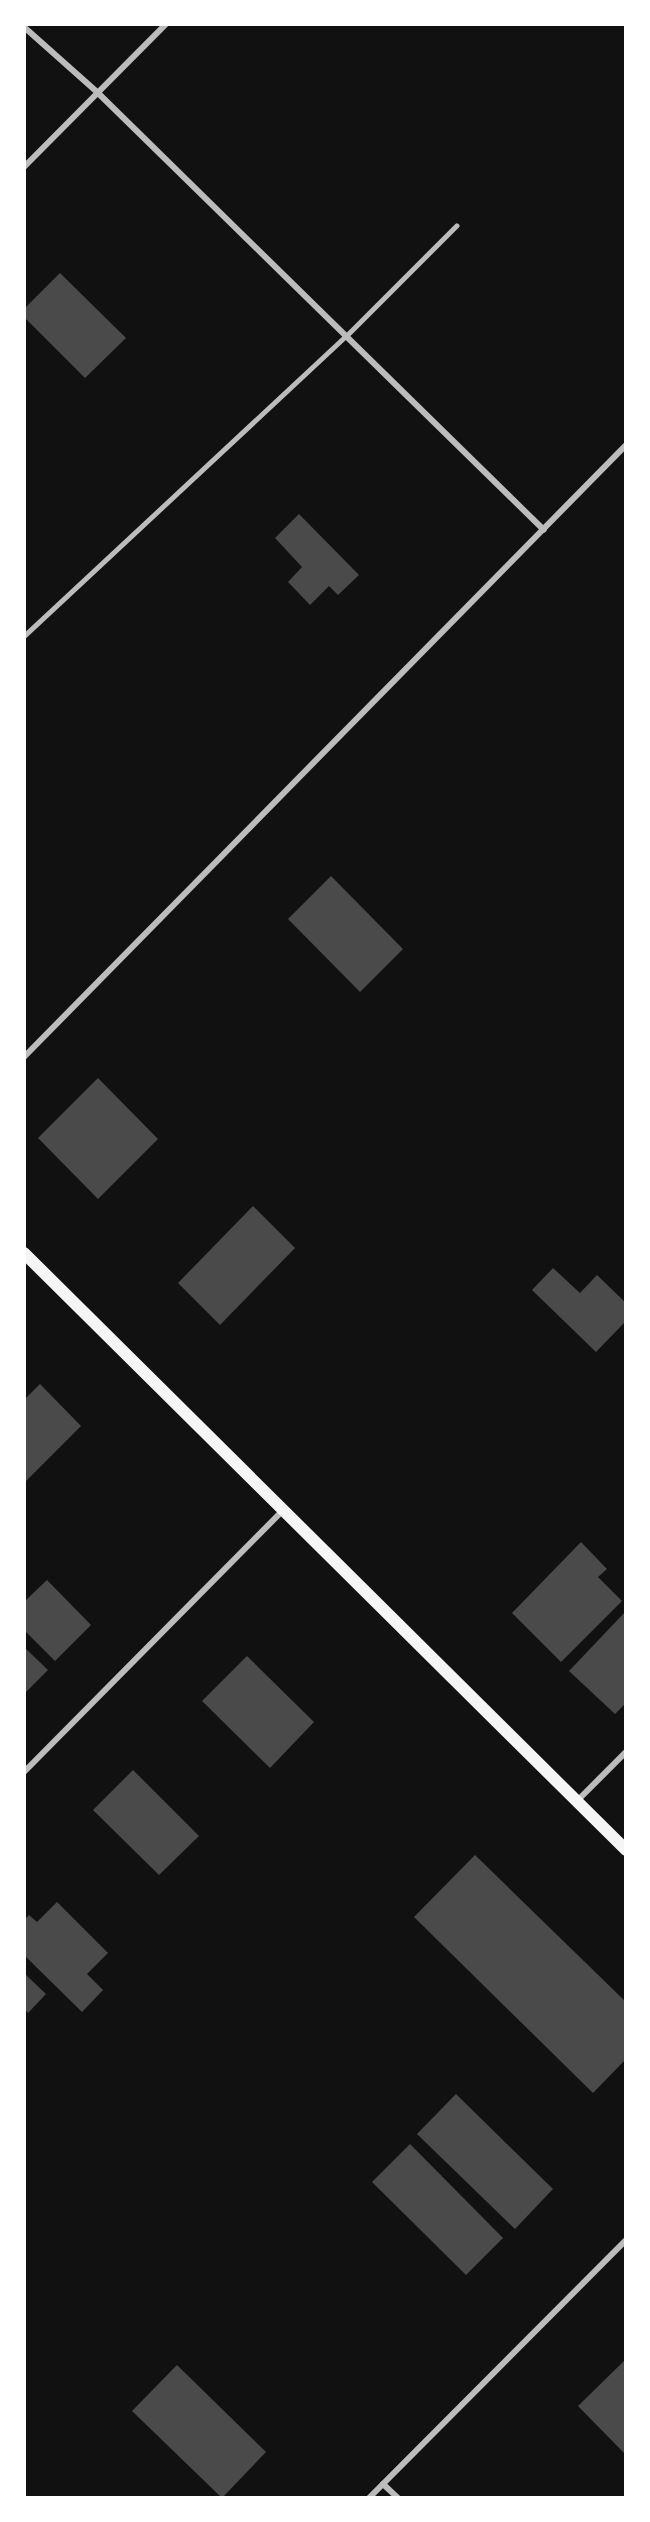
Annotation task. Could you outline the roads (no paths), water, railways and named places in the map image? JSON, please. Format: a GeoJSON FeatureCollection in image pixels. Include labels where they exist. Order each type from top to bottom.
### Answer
{"type":"FeatureCollection","features":[{"type":"Feature","properties":{"kind":"main road"},"geometry":{"type":"LineString","coordinates":[[24,1252],[626,1850]]}},
{"type":"Feature","properties":{"kind":"street"},"geometry":{"type":"LineString","coordinates":[[24,167],[166,24]]}},
{"type":"Feature","properties":{"kind":"street"},"geometry":{"type":"LineString","coordinates":[[24,27],[98,93],[544,530]]}},
{"type":"Feature","properties":{"kind":"street"},"geometry":{"type":"LineString","coordinates":[[24,1057],[626,445]]}},
{"type":"Feature","properties":{"kind":"street"},"geometry":{"type":"LineString","coordinates":[[24,1772],[283,1510]]}},
{"type":"Feature","properties":{"kind":"street"},"geometry":{"type":"LineString","coordinates":[[577,1801],[626,1752]]}},
{"type":"Feature","properties":{"kind":"street"},"geometry":{"type":"LineString","coordinates":[[369,2498],[626,2240]]}},
{"type":"Feature","properties":{"kind":"street"},"geometry":{"type":"LineString","coordinates":[[383,2484],[398,2498]]}},
{"type":"Feature","properties":{"kind":"lane"},"geometry":{"type":"LineString","coordinates":[[24,636],[346,336],[456,226]]}}]}
